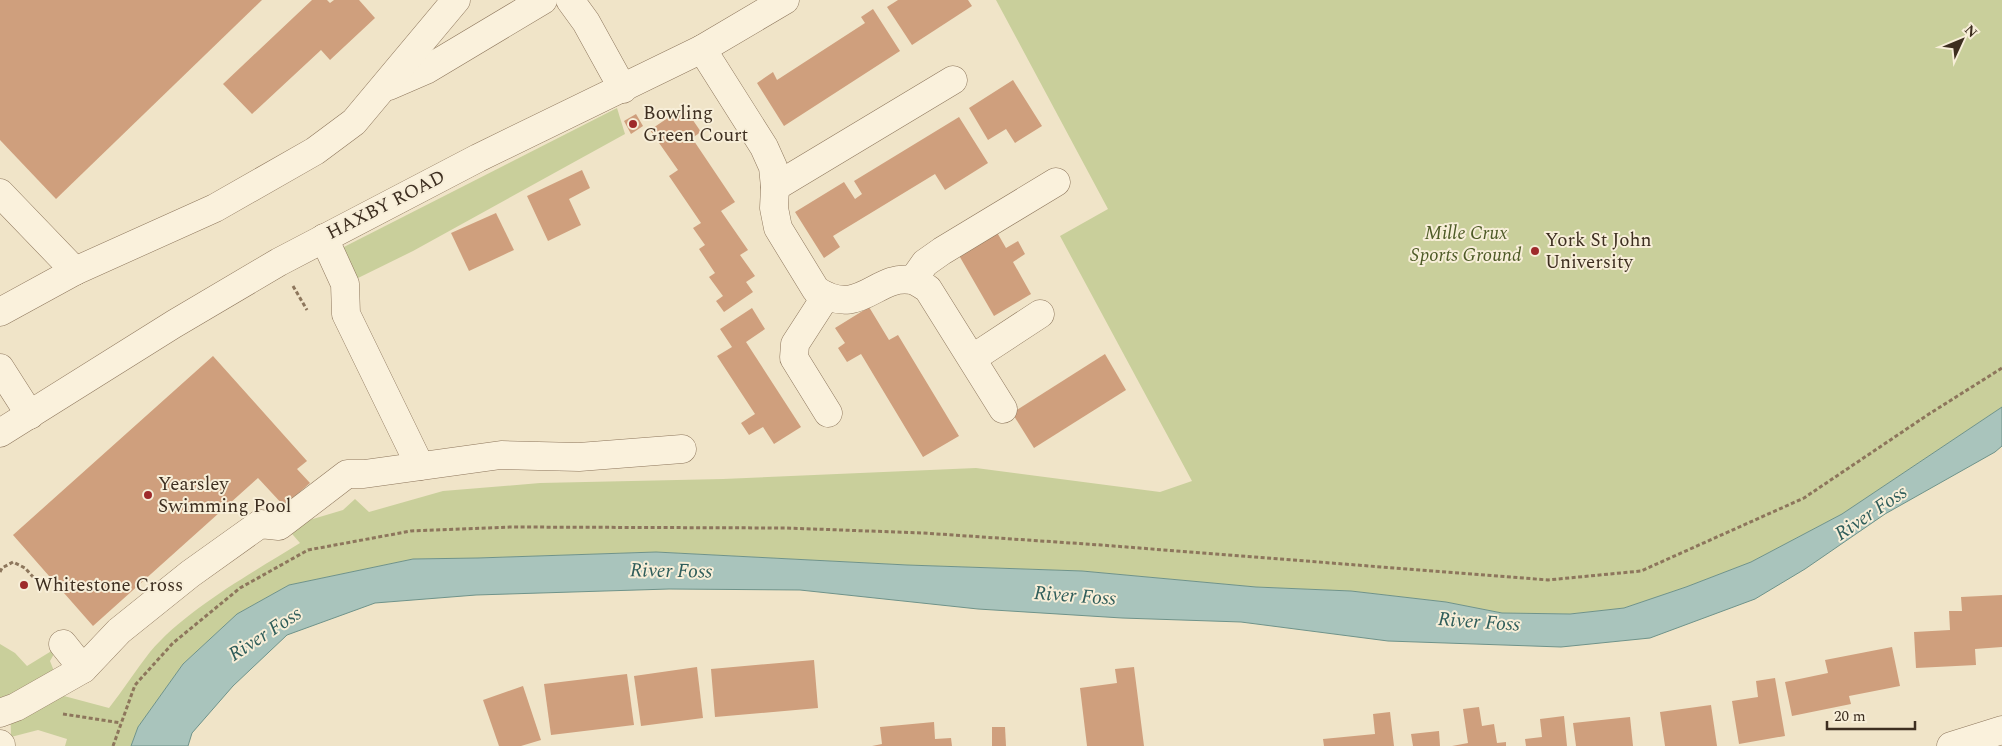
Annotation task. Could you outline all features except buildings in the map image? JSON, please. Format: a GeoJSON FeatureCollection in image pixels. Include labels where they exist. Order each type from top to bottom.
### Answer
{"type":"FeatureCollection","features":[{"type":"Feature","properties":{"kind":"street"},"geometry":{"type":"LineString","coordinates":[[0,312],[75,271],[215,208],[315,150],[354,122],[456,0]]}},
{"type":"Feature","properties":{"kind":"street"},"geometry":{"type":"LineString","coordinates":[[383,89],[426,70],[542,0]]}},
{"type":"Feature","properties":{"kind":"street"},"geometry":{"type":"LineString","coordinates":[[570,0],[586,22],[623,89]]}},
{"type":"Feature","properties":{"kind":"street","name":"HAXBY ROAD"},"geometry":{"type":"LineString","coordinates":[[0,434],[174,324],[324,238],[478,158],[702,49],[785,0]]}},
{"type":"Feature","properties":{"kind":"street"},"geometry":{"type":"LineString","coordinates":[[702,49],[764,147],[773,167],[775,187],[774,208],[778,228],[816,290],[826,296],[858,299],[897,280],[913,280],[928,289],[973,358],[1003,410]]}},
{"type":"Feature","properties":{"kind":"street"},"geometry":{"type":"LineString","coordinates":[[775,187],[953,80]]}},
{"type":"Feature","properties":{"kind":"street"},"geometry":{"type":"LineString","coordinates":[[913,280],[925,264],[942,251],[1056,182]]}},
{"type":"Feature","properties":{"kind":"street"},"geometry":{"type":"LineString","coordinates":[[0,193],[75,271]]}},
{"type":"Feature","properties":{"kind":"street"},"geometry":{"type":"LineString","coordinates":[[324,238],[345,284],[346,314],[420,466]]}},
{"type":"Feature","properties":{"kind":"street"},"geometry":{"type":"LineString","coordinates":[[826,296],[795,344],[794,358],[828,413]]}},
{"type":"Feature","properties":{"kind":"street"},"geometry":{"type":"LineString","coordinates":[[973,358],[1040,314]]}},
{"type":"Feature","properties":{"kind":"street"},"geometry":{"type":"LineString","coordinates":[[0,368],[30,415]]}},
{"type":"Feature","properties":{"kind":"street"},"geometry":{"type":"LineString","coordinates":[[8,710],[82,669],[119,631],[190,574],[260,524],[279,526],[347,474],[364,474],[501,455],[579,457],[682,449]]}},
{"type":"Feature","properties":{"kind":"street"},"geometry":{"type":"LineString","coordinates":[[63,644],[82,669]]}},
{"type":"Feature","properties":{"kind":"street"},"geometry":{"type":"LineString","coordinates":[[1951,746],[2002,730]]}},
{"type":"Feature","properties":{"kind":"path"},"geometry":{"type":"LineString","coordinates":[[113,746],[135,685],[173,643],[240,588],[308,550],[411,531],[511,527],[786,528],[923,533],[1091,544],[1548,580],[1641,570],[1804,498],[1929,414],[2002,368]]}},
{"type":"Feature","properties":{"kind":"path"},"geometry":{"type":"LineString","coordinates":[[0,572],[2,568],[13,562],[25,568],[34,578]]}},
{"type":"Feature","properties":{"kind":"path"},"geometry":{"type":"LineString","coordinates":[[8,710],[120,724]]}},
{"type":"Feature","properties":{"kind":"green space","name":"Mille Crux Sports Ground"},"geometry":{"type":"Polygon","coordinates":[[[996,0],[2002,0],[2002,407],[1842,514],[1751,562],[1624,608],[1569,614],[1502,613],[1446,602],[1351,591],[1256,587],[1082,571],[907,565],[656,552],[413,559],[289,585],[237,614],[183,664],[138,727],[131,746],[65,746],[67,739],[38,730],[11,737],[10,694],[0,698],[0,644],[15,653],[27,666],[58,647],[50,661],[64,696],[109,708],[150,652],[182,621],[241,579],[300,543],[286,527],[343,510],[355,499],[369,512],[443,491],[540,483],[723,479],[976,468],[1160,492],[1192,481],[1060,236],[1108,209],[996,0]]]}},
{"type":"Feature","properties":{"kind":"green space"},"geometry":{"type":"Polygon","coordinates":[[[617,108],[625,134],[413,251],[354,280],[336,251],[617,108]]]}},
{"type":"Feature","properties":{"kind":"water","name":"River Foss"},"geometry":{"type":"Polygon","coordinates":[[[2002,407],[2002,446],[1995,452],[1885,514],[1805,569],[1755,599],[1650,638],[1561,647],[1388,641],[1241,622],[1122,618],[978,609],[800,590],[669,589],[476,595],[375,603],[287,635],[233,686],[192,733],[188,746],[131,746],[138,727],[183,664],[237,614],[289,585],[413,559],[656,552],[907,565],[1082,571],[1256,587],[1351,591],[1446,602],[1502,613],[1570,614],[1624,608],[1751,562],[1842,514],[2002,407]]]}},
{"type":"Feature","properties":{"kind":"place","name":"Bowling Green Court"},"geometry":{"type":"Point","coordinates":[633,124]}},
{"type":"Feature","properties":{"kind":"place","name":"York St John University"},"geometry":{"type":"Point","coordinates":[1535,251]}},
{"type":"Feature","properties":{"kind":"place","name":"Yearsley Swimming Pool"},"geometry":{"type":"Point","coordinates":[148,495]}},
{"type":"Feature","properties":{"kind":"place","name":"Whitestone Cross"},"geometry":{"type":"Point","coordinates":[24,585]}}]}
